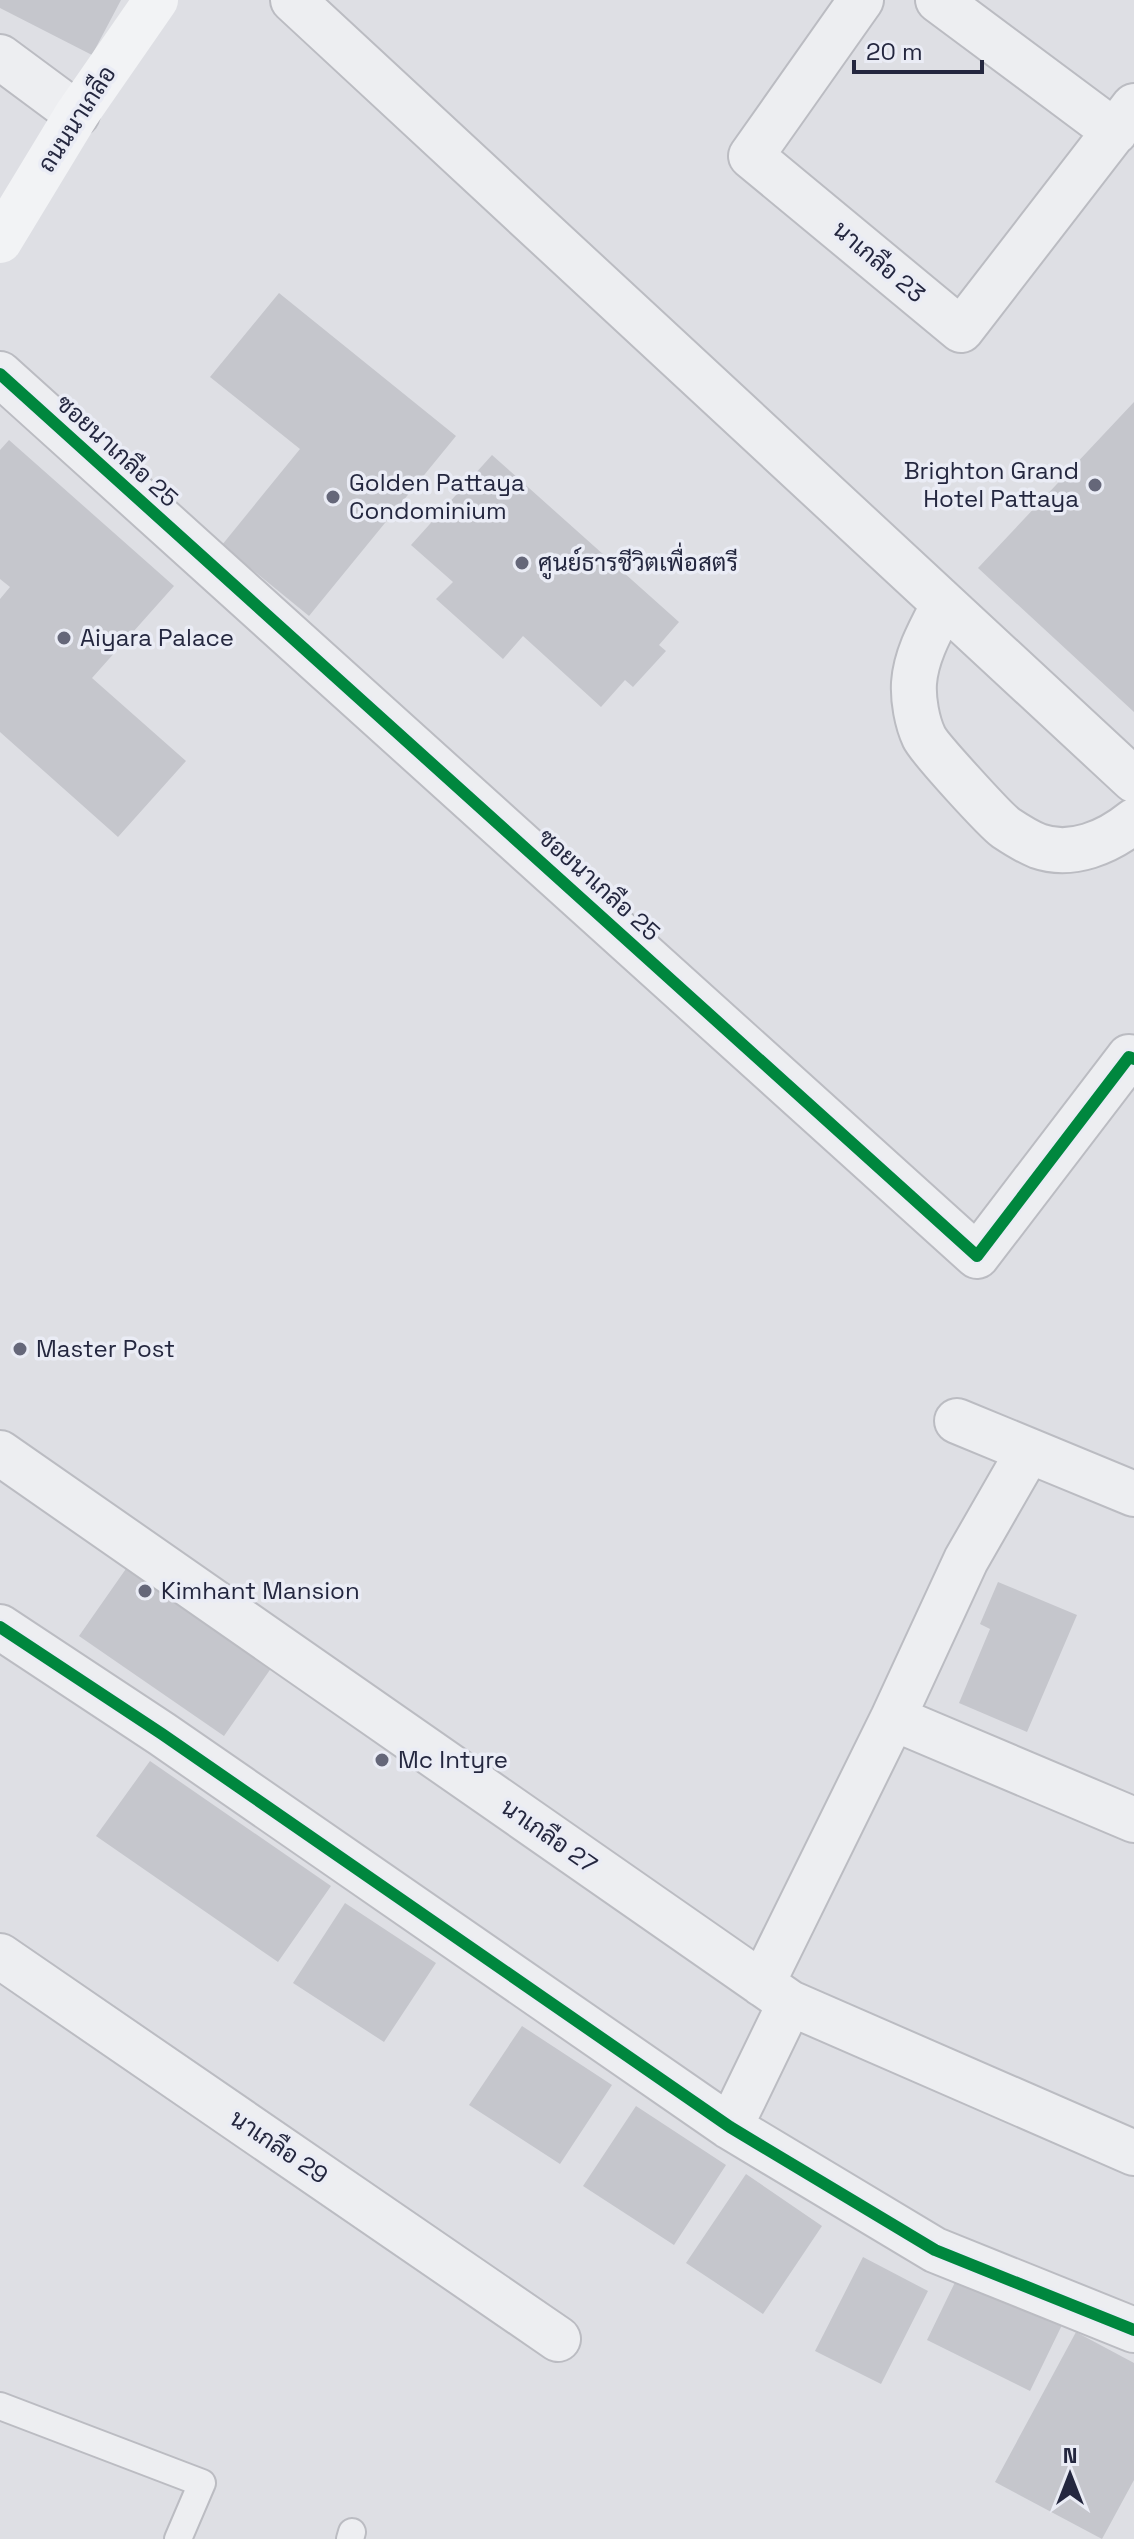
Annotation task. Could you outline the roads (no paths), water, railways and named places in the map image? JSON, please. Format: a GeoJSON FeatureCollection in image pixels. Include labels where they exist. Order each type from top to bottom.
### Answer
{"type":"FeatureCollection","features":[{"type":"Feature","properties":{"kind":"street","name":"ถนนนาเกลือ"},"geometry":{"type":"LineString","coordinates":[[0,241],[77,114],[156,0]]}},
{"type":"Feature","properties":{"kind":"street"},"geometry":{"type":"LineString","coordinates":[[293,0],[1134,780]]}},
{"type":"Feature","properties":{"kind":"street","name":"นาเกลือ 23"},"geometry":{"type":"LineString","coordinates":[[861,0],[751,156],[961,330],[1124,119],[938,0]]}},
{"type":"Feature","properties":{"kind":"street"},"geometry":{"type":"LineString","coordinates":[[0,57],[77,114]]}},
{"type":"Feature","properties":{"kind":"street","name":"ซอยนาเกลือ 25"},"geometry":{"type":"LineString","coordinates":[[0,374],[977,1256],[1129,1057],[1134,1059]]}},
{"type":"Feature","properties":{"kind":"street"},"geometry":{"type":"LineString","coordinates":[[944,604],[919,656],[913,685],[918,719],[925,739],[1004,827],[1039,846],[1066,849],[1096,845],[1115,837],[1134,821]]}},
{"type":"Feature","properties":{"kind":"street"},"geometry":{"type":"LineString","coordinates":[[957,1421],[1134,1494]]}},
{"type":"Feature","properties":{"kind":"street"},"geometry":{"type":"LineString","coordinates":[[730,2127],[776,1994],[893,1718],[966,1560],[1028,1452]]}},
{"type":"Feature","properties":{"kind":"street","name":"นาเกลือ 27"},"geometry":{"type":"LineString","coordinates":[[0,1453],[776,1994],[1134,2153]]}},
{"type":"Feature","properties":{"kind":"street"},"geometry":{"type":"LineString","coordinates":[[0,1627],[162,1734],[730,2127],[935,2250],[1134,2330]]}},
{"type":"Feature","properties":{"kind":"street"},"geometry":{"type":"LineString","coordinates":[[893,1718],[1134,1820]]}},
{"type":"Feature","properties":{"kind":"street","name":"นาเกลือ 29"},"geometry":{"type":"LineString","coordinates":[[0,1956],[558,2339]]}},
{"type":"Feature","properties":{"kind":"lane"},"geometry":{"type":"LineString","coordinates":[[0,2406],[202,2483],[178,2539]]}},
{"type":"Feature","properties":{"kind":"place","name":"Brighton Grand Hotel Pattaya"},"geometry":{"type":"Point","coordinates":[1095,485]}},
{"type":"Feature","properties":{"kind":"place","name":"Golden Pattaya Condominium"},"geometry":{"type":"Point","coordinates":[333,497]}},
{"type":"Feature","properties":{"kind":"place","name":"ศูนย์ธารชีวิตเพื่อสตรี"},"geometry":{"type":"Point","coordinates":[522,563]}},
{"type":"Feature","properties":{"kind":"place","name":"Aiyara Palace"},"geometry":{"type":"Point","coordinates":[64,638]}},
{"type":"Feature","properties":{"kind":"place","name":"Master Post"},"geometry":{"type":"Point","coordinates":[20,1349]}},
{"type":"Feature","properties":{"kind":"place","name":"Kimhant Mansion"},"geometry":{"type":"Point","coordinates":[145,1591]}},
{"type":"Feature","properties":{"kind":"place","name":"Mc Intyre"},"geometry":{"type":"Point","coordinates":[382,1760]}}]}
